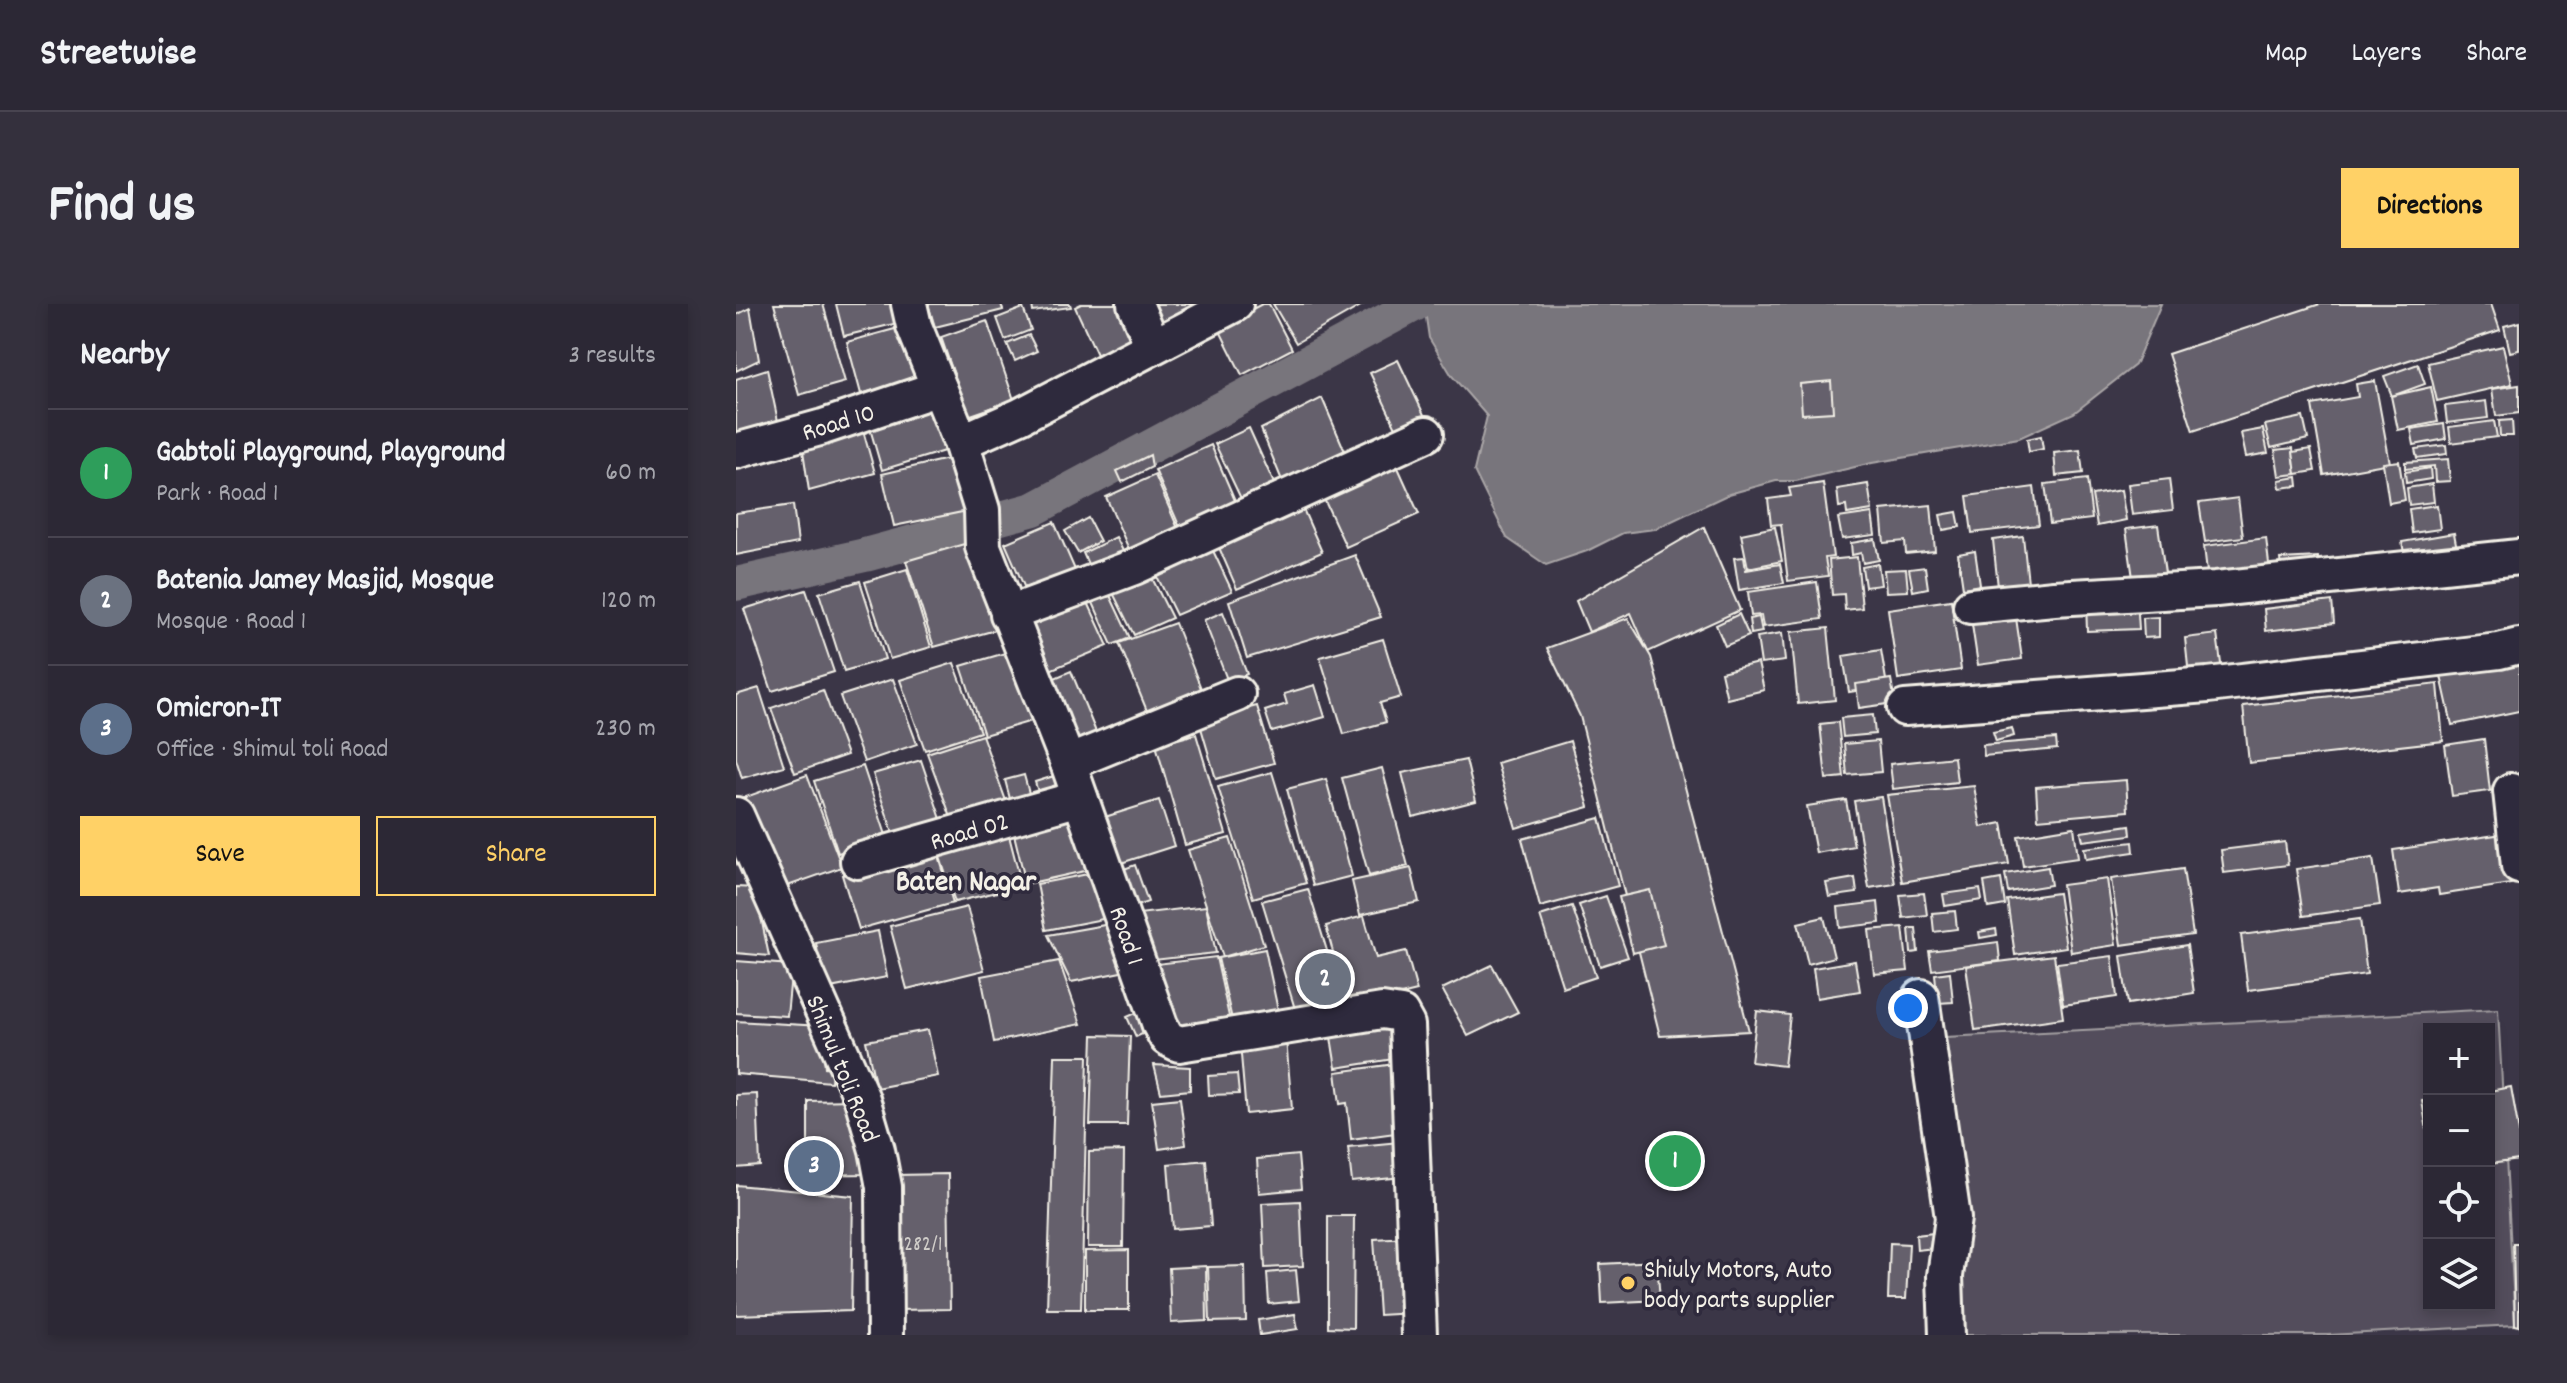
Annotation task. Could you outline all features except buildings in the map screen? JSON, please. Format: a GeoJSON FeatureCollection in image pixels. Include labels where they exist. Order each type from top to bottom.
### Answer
{"type":"FeatureCollection","features":[{"type":"Feature","properties":{"kind":"street","name":"Road 1"},"geometry":{"type":"LineString","coordinates":[[909,304],[914,326],[961,442],[982,510],[983,547],[1068,763],[1167,1038],[1179,1044],[1382,1011],[1401,1014],[1407,1025],[1419,1335]]}},
{"type":"Feature","properties":{"kind":"street"},"geometry":{"type":"LineString","coordinates":[[1135,304],[1153,346]]}},
{"type":"Feature","properties":{"kind":"street"},"geometry":{"type":"LineString","coordinates":[[961,442],[1020,416],[1235,304]]}},
{"type":"Feature","properties":{"kind":"street","name":"Road 10"},"geometry":{"type":"LineString","coordinates":[[736,451],[823,427],[939,388]]}},
{"type":"Feature","properties":{"kind":"street"},"geometry":{"type":"LineString","coordinates":[[1008,614],[1134,567],[1426,434]]}},
{"type":"Feature","properties":{"kind":"street"},"geometry":{"type":"LineString","coordinates":[[1971,606],[2216,589],[2519,557]]}},
{"type":"Feature","properties":{"kind":"street"},"geometry":{"type":"LineString","coordinates":[[1905,708],[2208,685],[2499,651],[2519,646]]}},
{"type":"Feature","properties":{"kind":"street"},"geometry":{"type":"LineString","coordinates":[[1068,763],[1237,694]]}},
{"type":"Feature","properties":{"kind":"street"},"geometry":{"type":"LineString","coordinates":[[2511,791],[2519,866]]}},
{"type":"Feature","properties":{"kind":"street","name":"Road 02"},"geometry":{"type":"LineString","coordinates":[[858,861],[1080,798]]}},
{"type":"Feature","properties":{"kind":"street","name":"Shimul toli Road"},"geometry":{"type":"LineString","coordinates":[[736,815],[748,872],[862,1099],[877,1150],[884,1187],[885,1335]]}},
{"type":"Feature","properties":{"kind":"street"},"geometry":{"type":"LineString","coordinates":[[1921,997],[1953,1218],[1945,1276],[1947,1335]]}},
{"type":"Feature","properties":{"kind":"shaded area"},"geometry":{"type":"Polygon","coordinates":[[[1424,304],[2161,304],[2135,365],[2074,413],[2019,438],[1872,463],[1796,481],[1776,481],[1729,494],[1655,529],[1623,533],[1587,551],[1546,565],[1507,538],[1474,471],[1487,416],[1452,376],[1429,338],[1424,304]]]}},
{"type":"Feature","properties":{"kind":"shaded area"},"geometry":{"type":"Polygon","coordinates":[[[2498,1009],[2515,1325],[2328,1335],[1941,1335],[1926,1038],[2498,1009]]]}},
{"type":"Feature","properties":{"kind":"waterway"},"geometry":{"type":"LineString","coordinates":[[736,584],[865,555],[1034,509],[1416,304]]}},
{"type":"Feature","properties":{"kind":"place","name":"Batenia Jamey Masjid, Mosque"},"geometry":{"type":"Point","coordinates":[1325,979]}},
{"type":"Feature","properties":{"kind":"place","name":"Gabtoli Playground, Playground"},"geometry":{"type":"Point","coordinates":[1675,1161]}},
{"type":"Feature","properties":{"kind":"place","name":"Omicron-IT"},"geometry":{"type":"Point","coordinates":[814,1166]}},
{"type":"Feature","properties":{"kind":"place","name":"Shiuly Motors, Auto body parts supplier"},"geometry":{"type":"Point","coordinates":[1628,1283]}},
{"type":"Feature","properties":{"kind":"district","name":"Baten Nagar"},"geometry":{"type":"Point","coordinates":[966,880]}}]}
